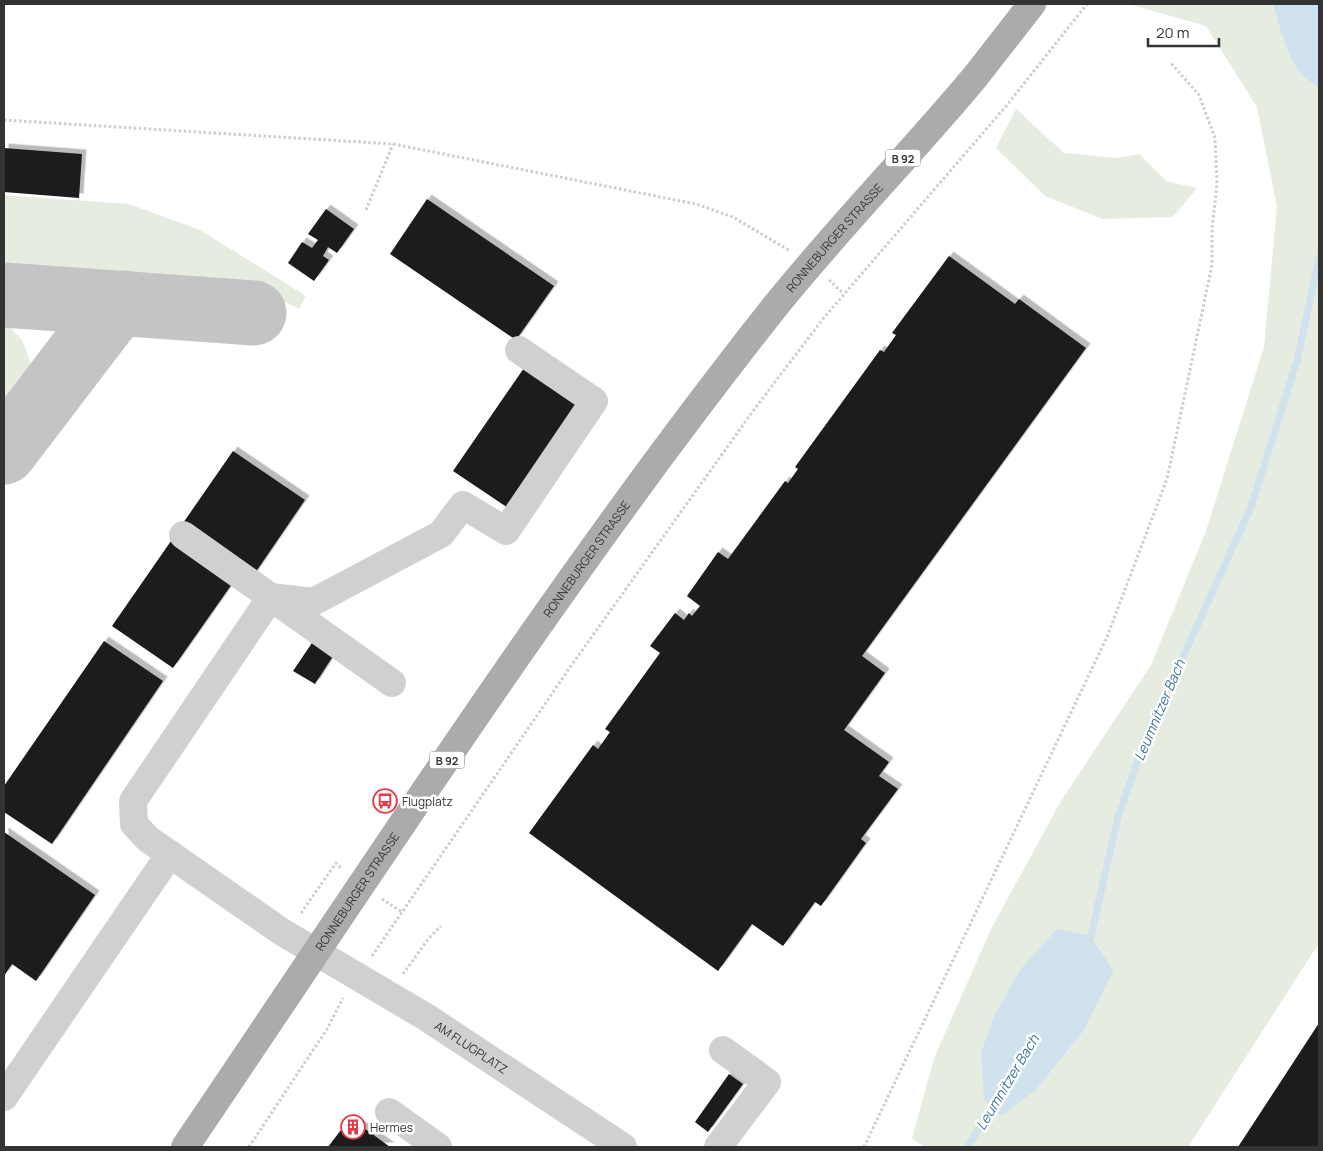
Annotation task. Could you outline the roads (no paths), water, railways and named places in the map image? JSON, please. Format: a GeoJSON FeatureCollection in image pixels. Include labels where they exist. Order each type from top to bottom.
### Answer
{"type":"FeatureCollection","features":[{"type":"Feature","properties":{"kind":"main road","name":"RONNEBURGER STRASSE"},"geometry":{"type":"LineString","coordinates":[[185,1147],[580,567],[772,310],[974,77],[1032,4]]}},
{"type":"Feature","properties":{"kind":"street"},"geometry":{"type":"LineString","coordinates":[[271,597],[313,602],[441,534],[463,504],[506,531],[594,401],[519,350]]}},
{"type":"Feature","properties":{"kind":"street"},"geometry":{"type":"LineString","coordinates":[[183,535],[392,682]]}},
{"type":"Feature","properties":{"kind":"street","name":"AM FLUGPLATZ"},"geometry":{"type":"LineString","coordinates":[[271,597],[133,802],[134,824],[148,839],[282,932],[426,1017],[623,1147]]}},
{"type":"Feature","properties":{"kind":"street"},"geometry":{"type":"LineString","coordinates":[[4,1098],[170,854]]}},
{"type":"Feature","properties":{"kind":"street"},"geometry":{"type":"LineString","coordinates":[[718,1147],[767,1082],[723,1050]]}},
{"type":"Feature","properties":{"kind":"street"},"geometry":{"type":"LineString","coordinates":[[389,1112],[438,1147]]}},
{"type":"Feature","properties":{"kind":"water"},"geometry":{"type":"Polygon","coordinates":[[[1273,4],[1319,4],[1319,87],[1309,81],[1293,62],[1283,39],[1273,4]]]}},
{"type":"Feature","properties":{"kind":"water"},"geometry":{"type":"Polygon","coordinates":[[[1057,929],[1091,936],[1114,971],[1085,1029],[1036,1090],[1001,1116],[984,1099],[981,1052],[993,1018],[1019,971],[1057,929]]]}},
{"type":"Feature","properties":{"kind":"waterway","name":"Leumnitzer Bach"},"geometry":{"type":"LineString","coordinates":[[1087,942],[1091,936],[1118,817],[1153,717],[1177,670],[1251,507],[1297,361],[1319,258]]}},
{"type":"Feature","properties":{"kind":"waterway","name":"Leumnitzer Bach"},"geometry":{"type":"LineString","coordinates":[[967,1147],[997,1102]]}},
{"type":"Feature","properties":{"kind":"place","name":"Flugplatz"},"geometry":{"type":"Point","coordinates":[385,801]}},
{"type":"Feature","properties":{"kind":"place","name":"Hermes"},"geometry":{"type":"Point","coordinates":[353,1127]}}]}
